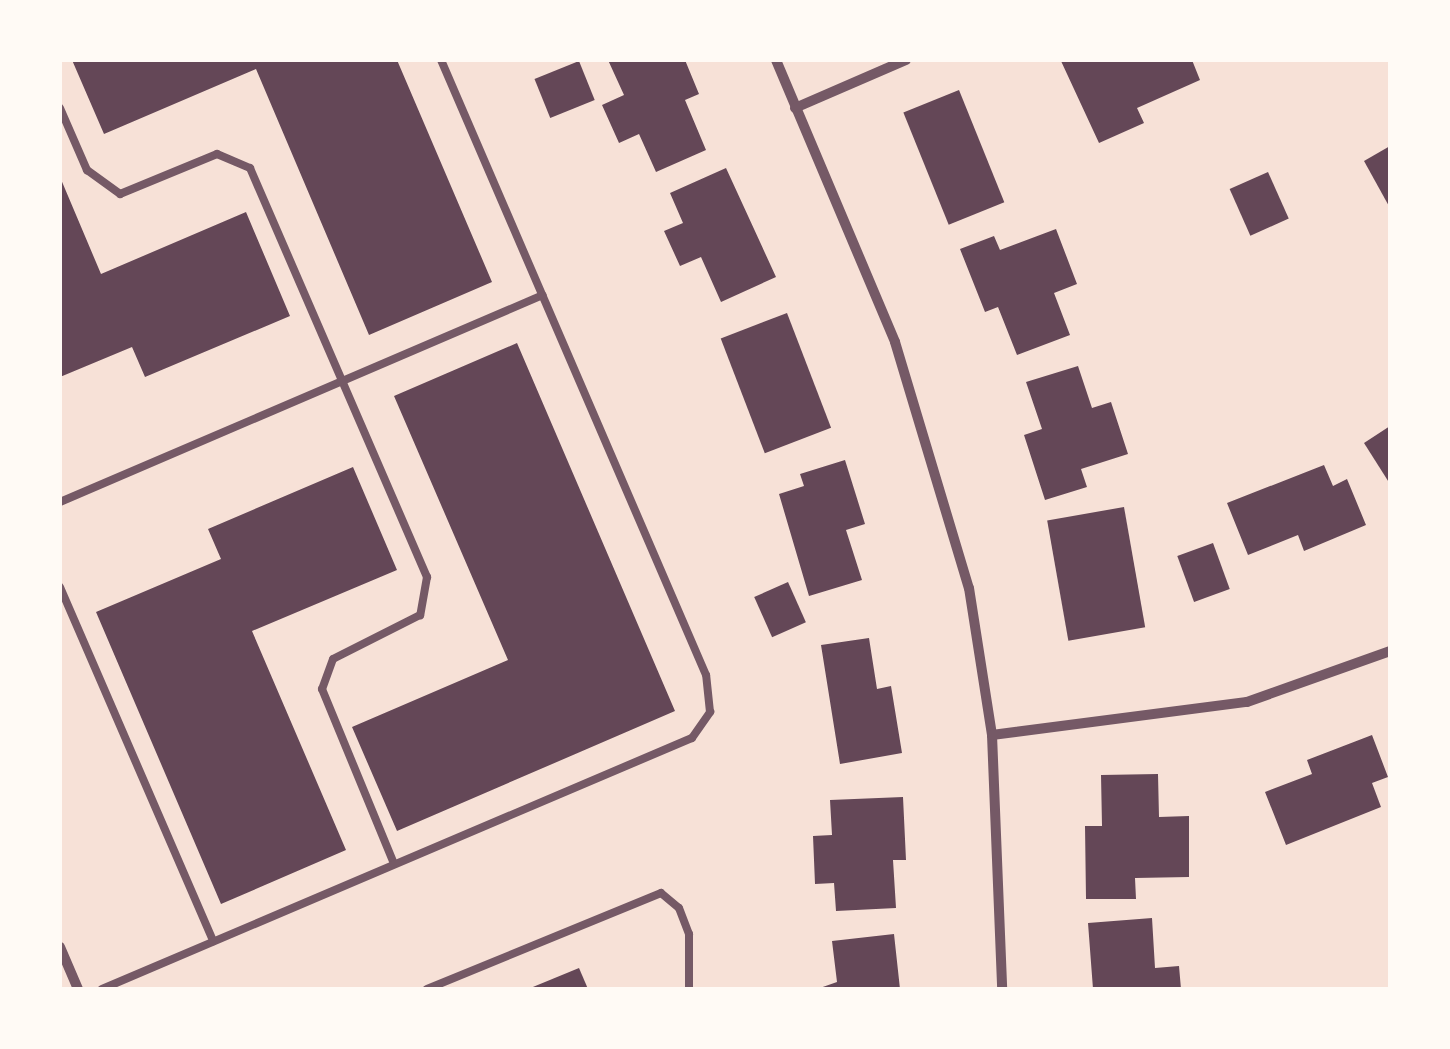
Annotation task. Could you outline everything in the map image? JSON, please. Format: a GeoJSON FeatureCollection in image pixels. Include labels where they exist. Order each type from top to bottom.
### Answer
{"type":"FeatureCollection","features":[{"type":"Feature","properties":{"kind":"street"},"geometry":{"type":"LineString","coordinates":[[776,60],[933,449],[992,734],[1002,989]]}},
{"type":"Feature","properties":{"kind":"street"},"geometry":{"type":"LineString","coordinates":[[795,108],[906,60]]}},
{"type":"Feature","properties":{"kind":"street"},"geometry":{"type":"LineString","coordinates":[[992,734],[1246,702],[1390,650]]}},
{"type":"Feature","properties":{"kind":"street"},"geometry":{"type":"LineString","coordinates":[[60,947],[78,989]]}},
{"type":"Feature","properties":{"kind":"lane"},"geometry":{"type":"LineString","coordinates":[[102,989],[692,738],[710,712],[706,675],[441,60]]}},
{"type":"Feature","properties":{"kind":"lane"},"geometry":{"type":"LineString","coordinates":[[60,108],[87,170],[120,194],[218,154],[250,168],[427,577],[420,615],[333,658],[322,690],[394,864]]}},
{"type":"Feature","properties":{"kind":"lane"},"geometry":{"type":"LineString","coordinates":[[60,502],[543,296]]}},
{"type":"Feature","properties":{"kind":"lane"},"geometry":{"type":"LineString","coordinates":[[60,587],[213,942]]}},
{"type":"Feature","properties":{"kind":"lane"},"geometry":{"type":"LineString","coordinates":[[427,989],[661,894],[689,934],[688,989]]}},
{"type":"Feature","properties":{"kind":"building"},"geometry":{"type":"Polygon","coordinates":[[[72,60],[397,60],[492,282],[369,335],[256,69],[104,134],[72,60]]]}},
{"type":"Feature","properties":{"kind":"building"},"geometry":{"type":"Polygon","coordinates":[[[608,60],[685,60],[699,94],[685,100],[706,150],[656,172],[639,134],[619,143],[602,105],[624,95],[608,60]]]}},
{"type":"Feature","properties":{"kind":"building"},"geometry":{"type":"Polygon","coordinates":[[[1192,60],[1200,80],[1137,108],[1144,123],[1099,143],[1061,61],[1192,60]]]}},
{"type":"Feature","properties":{"kind":"building"},"geometry":{"type":"Polygon","coordinates":[[[579,61],[595,100],[550,118],[534,79],[579,61]]]}},
{"type":"Feature","properties":{"kind":"building"},"geometry":{"type":"Polygon","coordinates":[[[959,90],[1004,202],[949,225],[903,112],[959,90]]]}},
{"type":"Feature","properties":{"kind":"building"},"geometry":{"type":"Polygon","coordinates":[[[1390,146],[1390,208],[1364,161],[1390,146]]]}},
{"type":"Feature","properties":{"kind":"building"},"geometry":{"type":"Polygon","coordinates":[[[726,168],[776,277],[721,302],[701,257],[680,266],[664,231],[683,223],[670,193],[726,168]]]}},
{"type":"Feature","properties":{"kind":"building"},"geometry":{"type":"Polygon","coordinates":[[[1268,172],[1289,219],[1250,236],[1230,189],[1268,172]]]}},
{"type":"Feature","properties":{"kind":"building"},"geometry":{"type":"Polygon","coordinates":[[[60,177],[101,274],[246,212],[290,316],[145,377],[132,347],[60,377],[60,177]]]}},
{"type":"Feature","properties":{"kind":"building"},"geometry":{"type":"Polygon","coordinates":[[[1056,229],[1077,284],[1054,293],[1070,335],[1017,355],[998,307],[985,312],[960,249],[994,236],[1000,250],[1056,229]]]}},
{"type":"Feature","properties":{"kind":"building"},"geometry":{"type":"Polygon","coordinates":[[[787,313],[831,428],[765,453],[721,338],[787,313]]]}},
{"type":"Feature","properties":{"kind":"building"},"geometry":{"type":"Polygon","coordinates":[[[517,343],[675,711],[397,831],[352,727],[508,660],[394,396],[517,343]]]}},
{"type":"Feature","properties":{"kind":"building"},"geometry":{"type":"Polygon","coordinates":[[[1078,366],[1092,408],[1111,402],[1128,454],[1081,469],[1087,487],[1045,500],[1024,435],[1042,429],[1026,382],[1078,366]]]}},
{"type":"Feature","properties":{"kind":"building"},"geometry":{"type":"Polygon","coordinates":[[[1390,426],[1390,484],[1364,443],[1390,426]]]}},
{"type":"Feature","properties":{"kind":"building"},"geometry":{"type":"Polygon","coordinates":[[[845,460],[865,524],[846,530],[862,580],[809,596],[779,494],[804,486],[800,474],[845,460]]]}},
{"type":"Feature","properties":{"kind":"building"},"geometry":{"type":"Polygon","coordinates":[[[1324,465],[1333,486],[1347,479],[1366,525],[1304,551],[1298,535],[1248,555],[1227,503],[1324,465]]]}},
{"type":"Feature","properties":{"kind":"building"},"geometry":{"type":"Polygon","coordinates":[[[353,467],[397,570],[252,631],[346,850],[221,904],[96,612],[221,559],[208,529],[353,467]]]}},
{"type":"Feature","properties":{"kind":"building"},"geometry":{"type":"Polygon","coordinates":[[[1124,507],[1145,627],[1068,641],[1047,521],[1124,507]]]}},
{"type":"Feature","properties":{"kind":"building"},"geometry":{"type":"Polygon","coordinates":[[[1213,543],[1230,589],[1194,602],[1177,556],[1213,543]]]}},
{"type":"Feature","properties":{"kind":"building"},"geometry":{"type":"Polygon","coordinates":[[[788,582],[806,622],[772,637],[754,597],[788,582]]]}},
{"type":"Feature","properties":{"kind":"building"},"geometry":{"type":"Polygon","coordinates":[[[869,638],[877,689],[891,686],[902,753],[840,764],[821,645],[869,638]]]}},
{"type":"Feature","properties":{"kind":"building"},"geometry":{"type":"Polygon","coordinates":[[[1372,735],[1388,777],[1372,783],[1381,807],[1286,845],[1265,792],[1312,774],[1307,760],[1372,735]]]}},
{"type":"Feature","properties":{"kind":"building"},"geometry":{"type":"Polygon","coordinates":[[[1158,774],[1159,817],[1189,816],[1189,877],[1135,878],[1136,899],[1086,899],[1085,826],[1102,826],[1101,775],[1158,774]]]}},
{"type":"Feature","properties":{"kind":"building"},"geometry":{"type":"Polygon","coordinates":[[[903,797],[906,860],[893,860],[896,908],[836,911],[834,883],[815,884],[813,836],[832,835],[830,800],[903,797]]]}},
{"type":"Feature","properties":{"kind":"building"},"geometry":{"type":"Polygon","coordinates":[[[1152,918],[1155,968],[1179,966],[1181,989],[1093,989],[1088,923],[1152,918]]]}},
{"type":"Feature","properties":{"kind":"building"},"geometry":{"type":"Polygon","coordinates":[[[894,934],[900,989],[817,989],[837,982],[832,941],[894,934]]]}},
{"type":"Feature","properties":{"kind":"building"},"geometry":{"type":"Polygon","coordinates":[[[579,968],[588,989],[528,989],[579,968]]]}}]}
